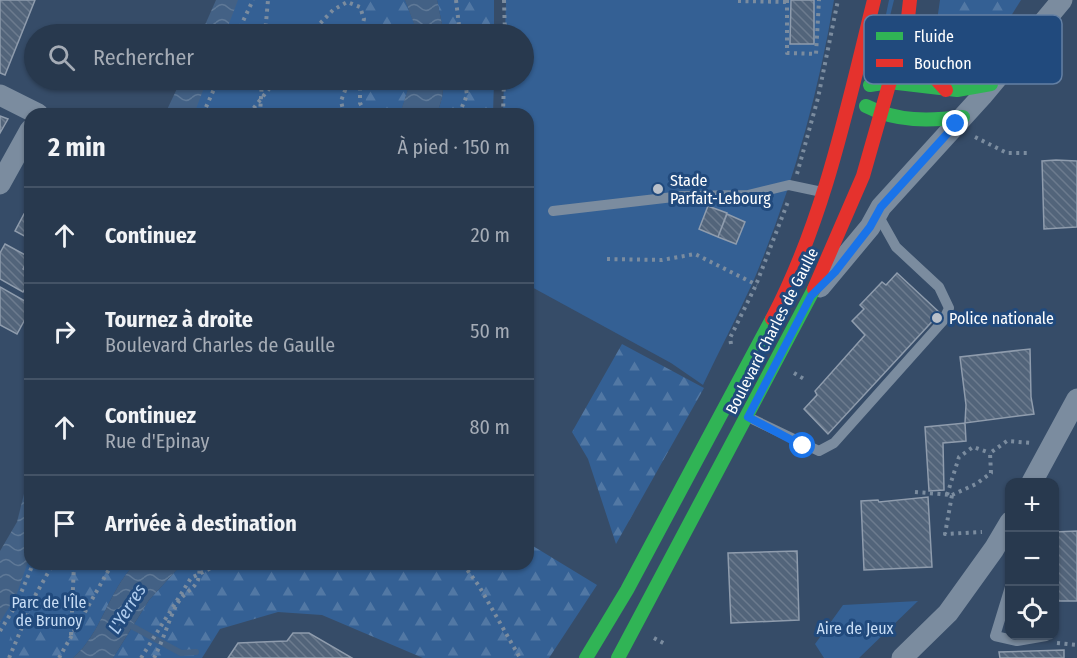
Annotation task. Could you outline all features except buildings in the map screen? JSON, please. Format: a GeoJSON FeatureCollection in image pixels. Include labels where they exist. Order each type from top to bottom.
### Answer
{"type":"FeatureCollection","features":[{"type":"Feature","properties":{"kind":"main road","name":"Boulevard Charles de Gaulle"},"geometry":{"type":"LineString","coordinates":[[870,15],[874,0]]}},
{"type":"Feature","properties":{"kind":"main road","name":"Boulevard Charles de Gaulle"},"geometry":{"type":"LineString","coordinates":[[908,15],[910,0]]}},
{"type":"Feature","properties":{"kind":"main road","name":"Boulevard Charles de Gaulle"},"geometry":{"type":"LineString","coordinates":[[586,658],[627,590],[739,384],[779,305],[823,192],[864,42]]}},
{"type":"Feature","properties":{"kind":"main road"},"geometry":{"type":"LineString","coordinates":[[852,92],[877,84]]}},
{"type":"Feature","properties":{"kind":"main road","name":"Boulevard Charles de Gaulle"},"geometry":{"type":"LineString","coordinates":[[618,658],[811,296],[863,176],[888,84]]}},
{"type":"Feature","properties":{"kind":"main road"},"geometry":{"type":"LineString","coordinates":[[903,84],[946,90],[991,84]]}},
{"type":"Feature","properties":{"kind":"main road"},"geometry":{"type":"LineString","coordinates":[[941,84],[946,90]]}},
{"type":"Feature","properties":{"kind":"main road"},"geometry":{"type":"LineString","coordinates":[[852,92],[880,115],[900,119],[940,120],[963,117]]}},
{"type":"Feature","properties":{"kind":"street"},"geometry":{"type":"LineString","coordinates":[[1049,15],[1062,0]]}},
{"type":"Feature","properties":{"kind":"street"},"geometry":{"type":"LineString","coordinates":[[811,296],[835,272],[870,227],[877,213],[991,84]]}},
{"type":"Feature","properties":{"kind":"street"},"geometry":{"type":"LineString","coordinates":[[0,95],[26,108]]}},
{"type":"Feature","properties":{"kind":"street"},"geometry":{"type":"LineString","coordinates":[[0,184],[24,141]]}},
{"type":"Feature","properties":{"kind":"street"},"geometry":{"type":"LineString","coordinates":[[1035,478],[1077,399]]}},
{"type":"Feature","properties":{"kind":"street"},"geometry":{"type":"LineString","coordinates":[[902,658],[948,613],[1006,532]]}},
{"type":"Feature","properties":{"kind":"lane"},"geometry":{"type":"LineString","coordinates":[[553,211],[682,196],[748,195],[794,185],[823,192]]}},
{"type":"Feature","properties":{"kind":"lane"},"geometry":{"type":"LineString","coordinates":[[748,417],[819,451],[834,443],[944,321],[948,308],[939,287],[897,247],[877,213]]}},
{"type":"Feature","properties":{"kind":"lane"},"geometry":{"type":"LineString","coordinates":[[1005,603],[995,636],[1005,638]]}},
{"type":"Feature","properties":{"kind":"path"},"geometry":{"type":"LineString","coordinates":[[242,24],[253,0]]}},
{"type":"Feature","properties":{"kind":"path"},"geometry":{"type":"LineString","coordinates":[[266,24],[268,0]]}},
{"type":"Feature","properties":{"kind":"path"},"geometry":{"type":"LineString","coordinates":[[456,0],[459,24]]}},
{"type":"Feature","properties":{"kind":"path"},"geometry":{"type":"LineString","coordinates":[[504,0],[505,24]]}},
{"type":"Feature","properties":{"kind":"path"},"geometry":{"type":"LineString","coordinates":[[738,2],[787,1],[787,53],[816,54],[819,0]]}},
{"type":"Feature","properties":{"kind":"path"},"geometry":{"type":"LineString","coordinates":[[732,350],[730,338],[756,285],[794,185],[809,138],[838,0]]}},
{"type":"Feature","properties":{"kind":"path"},"geometry":{"type":"LineString","coordinates":[[320,24],[333,10],[347,2],[360,7],[362,24]]}},
{"type":"Feature","properties":{"kind":"path"},"geometry":{"type":"LineString","coordinates":[[206,108],[214,90]]}},
{"type":"Feature","properties":{"kind":"path"},"geometry":{"type":"LineString","coordinates":[[260,108],[261,90]]}},
{"type":"Feature","properties":{"kind":"path"},"geometry":{"type":"LineString","coordinates":[[254,108],[268,90]]}},
{"type":"Feature","properties":{"kind":"path"},"geometry":{"type":"LineString","coordinates":[[343,108],[341,101],[345,90]]}},
{"type":"Feature","properties":{"kind":"path"},"geometry":{"type":"LineString","coordinates":[[360,90],[360,103],[363,108]]}},
{"type":"Feature","properties":{"kind":"path"},"geometry":{"type":"LineString","coordinates":[[462,108],[467,95],[466,90]]}},
{"type":"Feature","properties":{"kind":"path"},"geometry":{"type":"LineString","coordinates":[[503,108],[504,90]]}},
{"type":"Feature","properties":{"kind":"path"},"geometry":{"type":"LineString","coordinates":[[979,139],[1007,153],[1031,153]]}},
{"type":"Feature","properties":{"kind":"path"},"geometry":{"type":"LineString","coordinates":[[607,259],[662,260],[695,254],[752,284]]}},
{"type":"Feature","properties":{"kind":"path"},"geometry":{"type":"LineString","coordinates":[[990,453],[1007,441],[1053,444]]}},
{"type":"Feature","properties":{"kind":"path"},"geometry":{"type":"LineString","coordinates":[[990,453],[973,447],[959,457],[949,495],[945,534],[1005,529]]}},
{"type":"Feature","properties":{"kind":"path"},"geometry":{"type":"LineString","coordinates":[[915,492],[949,495],[976,484],[991,473],[990,453]]}},
{"type":"Feature","properties":{"kind":"path"},"geometry":{"type":"LineString","coordinates":[[0,631],[16,605],[31,570]]}},
{"type":"Feature","properties":{"kind":"path"},"geometry":{"type":"LineString","coordinates":[[9,658],[50,570]]}},
{"type":"Feature","properties":{"kind":"path"},"geometry":{"type":"LineString","coordinates":[[71,638],[74,570]]}},
{"type":"Feature","properties":{"kind":"path"},"geometry":{"type":"LineString","coordinates":[[59,658],[109,570]]}},
{"type":"Feature","properties":{"kind":"path"},"geometry":{"type":"LineString","coordinates":[[154,658],[167,634],[177,604],[196,587],[200,570]]}},
{"type":"Feature","properties":{"kind":"path"},"geometry":{"type":"LineString","coordinates":[[141,658],[191,578],[207,570]]}},
{"type":"Feature","properties":{"kind":"path"},"geometry":{"type":"LineString","coordinates":[[467,570],[479,586],[519,658]]}},
{"type":"Feature","properties":{"kind":"path"},"geometry":{"type":"LineString","coordinates":[[16,605],[29,613]]}},
{"type":"Feature","properties":{"kind":"path"},"geometry":{"type":"LineString","coordinates":[[1059,645],[1077,645]]}},
{"type":"Feature","properties":{"kind":"green space"},"geometry":{"type":"Polygon","coordinates":[[[236,0],[405,0],[414,24],[225,24],[236,0]]]}},
{"type":"Feature","properties":{"kind":"green space"},"geometry":{"type":"Polygon","coordinates":[[[359,0],[405,0],[414,24],[374,24],[359,0]]]}},
{"type":"Feature","properties":{"kind":"green space"},"geometry":{"type":"Polygon","coordinates":[[[437,0],[494,0],[494,24],[442,24],[437,0]]]}},
{"type":"Feature","properties":{"kind":"green space","name":"Stade Parfait-Lebourg"},"geometry":{"type":"Polygon","coordinates":[[[506,0],[834,0],[820,72],[791,179],[753,282],[703,385],[671,363],[534,288],[534,108],[503,108],[504,90],[534,90],[534,24],[505,24],[506,0]]]}},
{"type":"Feature","properties":{"kind":"green space"},"geometry":{"type":"Polygon","coordinates":[[[889,0],[894,0],[890,15],[886,15],[889,0]]]}},
{"type":"Feature","properties":{"kind":"green space"},"geometry":{"type":"Polygon","coordinates":[[[940,0],[1021,0],[1012,15],[938,14],[940,0]]]}},
{"type":"Feature","properties":{"kind":"green space"},"geometry":{"type":"Polygon","coordinates":[[[198,90],[408,90],[402,108],[190,108],[198,90]]]}},
{"type":"Feature","properties":{"kind":"green space"},"geometry":{"type":"Polygon","coordinates":[[[367,90],[408,90],[402,108],[365,108],[367,90]]]}},
{"type":"Feature","properties":{"kind":"green space"},"geometry":{"type":"Polygon","coordinates":[[[443,90],[494,90],[493,108],[439,108],[443,90]]]}},
{"type":"Feature","properties":{"kind":"green space"},"geometry":{"type":"Polygon","coordinates":[[[622,344],[704,388],[616,544],[588,459],[572,432],[622,344]]]}},
{"type":"Feature","properties":{"kind":"green space","name":"Parc de l'Île de Brunoy"},"geometry":{"type":"Polygon","coordinates":[[[24,534],[24,570],[129,570],[120,579],[95,630],[73,658],[0,658],[0,596],[24,534]]]}},
{"type":"Feature","properties":{"kind":"green space"},"geometry":{"type":"Polygon","coordinates":[[[534,547],[597,585],[549,658],[423,658],[322,615],[278,612],[220,629],[202,658],[113,658],[149,600],[176,570],[534,570],[534,547]]]}},
{"type":"Feature","properties":{"kind":"green space"},"geometry":{"type":"Polygon","coordinates":[[[57,570],[130,570],[118,587],[91,637],[73,658],[4,658],[15,622],[63,631],[81,606],[57,580],[57,570]]]}},
{"type":"Feature","properties":{"kind":"green space","name":"Aire de Jeux"},"geometry":{"type":"Polygon","coordinates":[[[918,601],[859,658],[824,658],[815,644],[843,605],[918,601]]]}},
{"type":"Feature","properties":{"kind":"water"},"geometry":{"type":"Polygon","coordinates":[[[216,0],[238,0],[229,24],[205,24],[216,0]]]}},
{"type":"Feature","properties":{"kind":"water"},"geometry":{"type":"Polygon","coordinates":[[[405,0],[437,0],[442,24],[414,24],[405,0]]]}},
{"type":"Feature","properties":{"kind":"water"},"geometry":{"type":"Polygon","coordinates":[[[176,90],[203,90],[196,108],[168,108],[176,90]]]}},
{"type":"Feature","properties":{"kind":"water"},"geometry":{"type":"Polygon","coordinates":[[[408,90],[443,90],[439,108],[402,108],[408,90]]]}},
{"type":"Feature","properties":{"kind":"water"},"geometry":{"type":"Polygon","coordinates":[[[24,494],[25,570],[16,596],[0,622],[0,551],[17,522],[24,494]]]}},
{"type":"Feature","properties":{"kind":"water","name":"L'Yerres"},"geometry":{"type":"Polygon","coordinates":[[[130,570],[176,570],[149,600],[113,658],[73,658],[91,637],[130,570]]]}},
{"type":"Feature","properties":{"kind":"waterway","name":"L'Yerres"},"geometry":{"type":"LineString","coordinates":[[126,623],[181,653],[196,652]]}},
{"type":"Feature","properties":{"kind":"traffic: fast"},"geometry":{"type":"LineString","coordinates":[[870,85],[876,84]]}},
{"type":"Feature","properties":{"kind":"traffic: fast"},"geometry":{"type":"LineString","coordinates":[[906,84],[957,90],[991,84]]}},
{"type":"Feature","properties":{"kind":"traffic: fast"},"geometry":{"type":"LineString","coordinates":[[866,106],[901,118],[963,117]]}},
{"type":"Feature","properties":{"kind":"traffic: fast"},"geometry":{"type":"LineString","coordinates":[[618,658],[814,289]]}},
{"type":"Feature","properties":{"kind":"traffic: fast"},"geometry":{"type":"LineString","coordinates":[[586,658],[627,590],[772,319]]}},
{"type":"Feature","properties":{"kind":"traffic: jam"},"geometry":{"type":"LineString","coordinates":[[870,15],[874,0]]}},
{"type":"Feature","properties":{"kind":"traffic: jam"},"geometry":{"type":"LineString","coordinates":[[908,15],[910,0]]}},
{"type":"Feature","properties":{"kind":"traffic: jam"},"geometry":{"type":"LineString","coordinates":[[772,319],[806,243],[820,203],[844,122],[864,41]]}},
{"type":"Feature","properties":{"kind":"traffic: jam"},"geometry":{"type":"LineString","coordinates":[[814,289],[863,176],[889,84]]}},
{"type":"Feature","properties":{"kind":"traffic: jam"},"geometry":{"type":"LineString","coordinates":[[941,84],[946,90]]}},
{"type":"Feature","properties":{"kind":"place","name":"Stade Parfait-Lebourg"},"geometry":{"type":"Point","coordinates":[658,189]}},
{"type":"Feature","properties":{"kind":"place","name":"Police nationale"},"geometry":{"type":"Point","coordinates":[937,318]}},
{"type":"Feature","properties":{"kind":"route"},"geometry":{"type":"LineString","coordinates":[[803,446],[761,426],[748,417],[811,296],[835,272],[870,227],[881,207],[956,124]]}}]}
